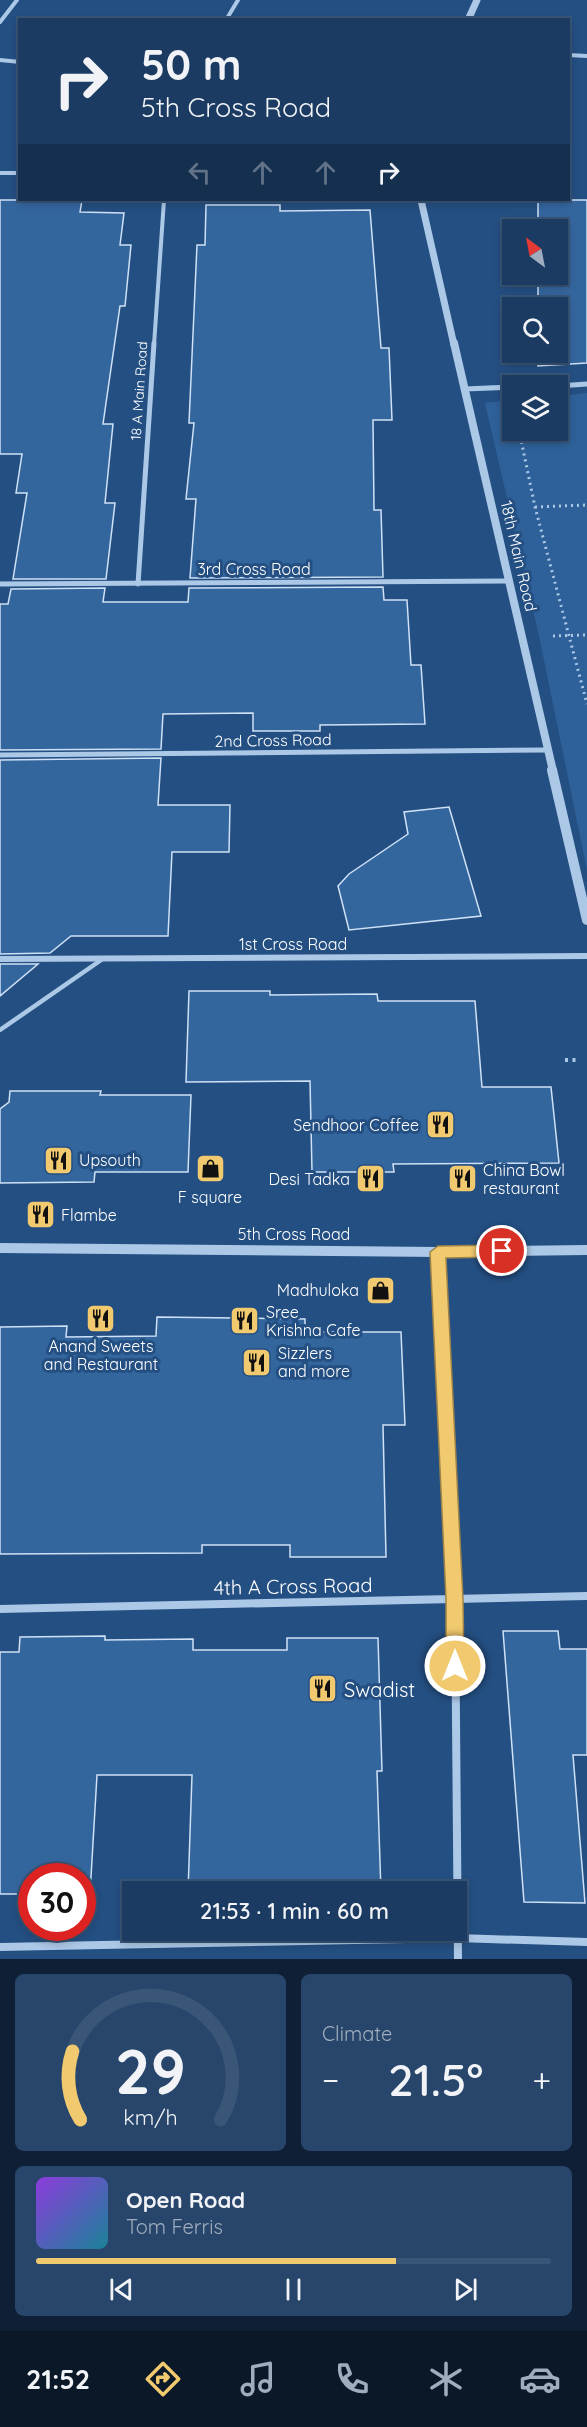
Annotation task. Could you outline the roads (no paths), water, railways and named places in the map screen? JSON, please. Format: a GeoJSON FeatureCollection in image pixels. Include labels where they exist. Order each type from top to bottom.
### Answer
{"type":"FeatureCollection","features":[{"type":"Feature","properties":{"kind":"street"},"geometry":{"type":"LineString","coordinates":[[0,22],[17,0]]}},
{"type":"Feature","properties":{"kind":"street"},"geometry":{"type":"LineString","coordinates":[[227,18],[238,0]]}},
{"type":"Feature","properties":{"kind":"street"},"geometry":{"type":"LineString","coordinates":[[469,18],[477,0]]}},
{"type":"Feature","properties":{"kind":"street"},"geometry":{"type":"LineString","coordinates":[[570,55],[587,56]]}},
{"type":"Feature","properties":{"kind":"street"},"geometry":{"type":"LineString","coordinates":[[0,60],[18,62]]}},
{"type":"Feature","properties":{"kind":"street"},"geometry":{"type":"LineString","coordinates":[[0,172],[18,173]]}},
{"type":"Feature","properties":{"kind":"street","name":"18 A Main Road"},"geometry":{"type":"LineString","coordinates":[[138,584],[164,201]]}},
{"type":"Feature","properties":{"kind":"street","name":"18th Main Road"},"geometry":{"type":"LineString","coordinates":[[421,201],[546,750],[584,893],[587,920]]}},
{"type":"Feature","properties":{"kind":"street"},"geometry":{"type":"LineString","coordinates":[[568,385],[587,384]]}},
{"type":"Feature","properties":{"kind":"street"},"geometry":{"type":"LineString","coordinates":[[465,389],[502,387]]}},
{"type":"Feature","properties":{"kind":"street","name":"3rd Cross Road"},"geometry":{"type":"LineString","coordinates":[[0,584],[509,581]]}},
{"type":"Feature","properties":{"kind":"street","name":"2nd Cross Road"},"geometry":{"type":"LineString","coordinates":[[0,754],[546,750]]}},
{"type":"Feature","properties":{"kind":"street","name":"1st Cross Road"},"geometry":{"type":"LineString","coordinates":[[0,959],[587,956]]}},
{"type":"Feature","properties":{"kind":"street","name":"5th Cross Road"},"geometry":{"type":"LineString","coordinates":[[0,1248],[438,1252],[587,1250]]}},
{"type":"Feature","properties":{"kind":"street"},"geometry":{"type":"LineString","coordinates":[[438,1252],[455,1599],[457,1881]]}},
{"type":"Feature","properties":{"kind":"street","name":"4th A Cross Road"},"geometry":{"type":"LineString","coordinates":[[0,1609],[587,1596]]}},
{"type":"Feature","properties":{"kind":"street"},"geometry":{"type":"LineString","coordinates":[[467,1938],[587,1942]]}},
{"type":"Feature","properties":{"kind":"street"},"geometry":{"type":"LineString","coordinates":[[0,1947],[305,1941]]}},
{"type":"Feature","properties":{"kind":"street"},"geometry":{"type":"LineString","coordinates":[[457,1941],[458,1959]]}},
{"type":"Feature","properties":{"kind":"lane"},"geometry":{"type":"LineString","coordinates":[[0,1030],[104,958]]}},
{"type":"Feature","properties":{"kind":"place","name":"Sendhoor Coffee"},"geometry":{"type":"Point","coordinates":[440,1125]}},
{"type":"Feature","properties":{"kind":"place","name":"Upsouth"},"geometry":{"type":"Point","coordinates":[58,1160]}},
{"type":"Feature","properties":{"kind":"place","name":"F square"},"geometry":{"type":"Point","coordinates":[210,1169]}},
{"type":"Feature","properties":{"kind":"place","name":"Desi Tadka"},"geometry":{"type":"Point","coordinates":[371,1179]}},
{"type":"Feature","properties":{"kind":"place","name":"China Bowl restaurant"},"geometry":{"type":"Point","coordinates":[462,1179]}},
{"type":"Feature","properties":{"kind":"place","name":"Flambe"},"geometry":{"type":"Point","coordinates":[40,1215]}},
{"type":"Feature","properties":{"kind":"place","name":"Madhuloka"},"geometry":{"type":"Point","coordinates":[380,1290]}},
{"type":"Feature","properties":{"kind":"place","name":"Anand Sweets and Restaurant"},"geometry":{"type":"Point","coordinates":[101,1318]}},
{"type":"Feature","properties":{"kind":"place","name":"Sree Krishna Cafe"},"geometry":{"type":"Point","coordinates":[245,1321]}},
{"type":"Feature","properties":{"kind":"place","name":"Sizzlers and more"},"geometry":{"type":"Point","coordinates":[257,1362]}},
{"type":"Feature","properties":{"kind":"place","name":"Swadist"},"geometry":{"type":"Point","coordinates":[323,1689]}}]}
